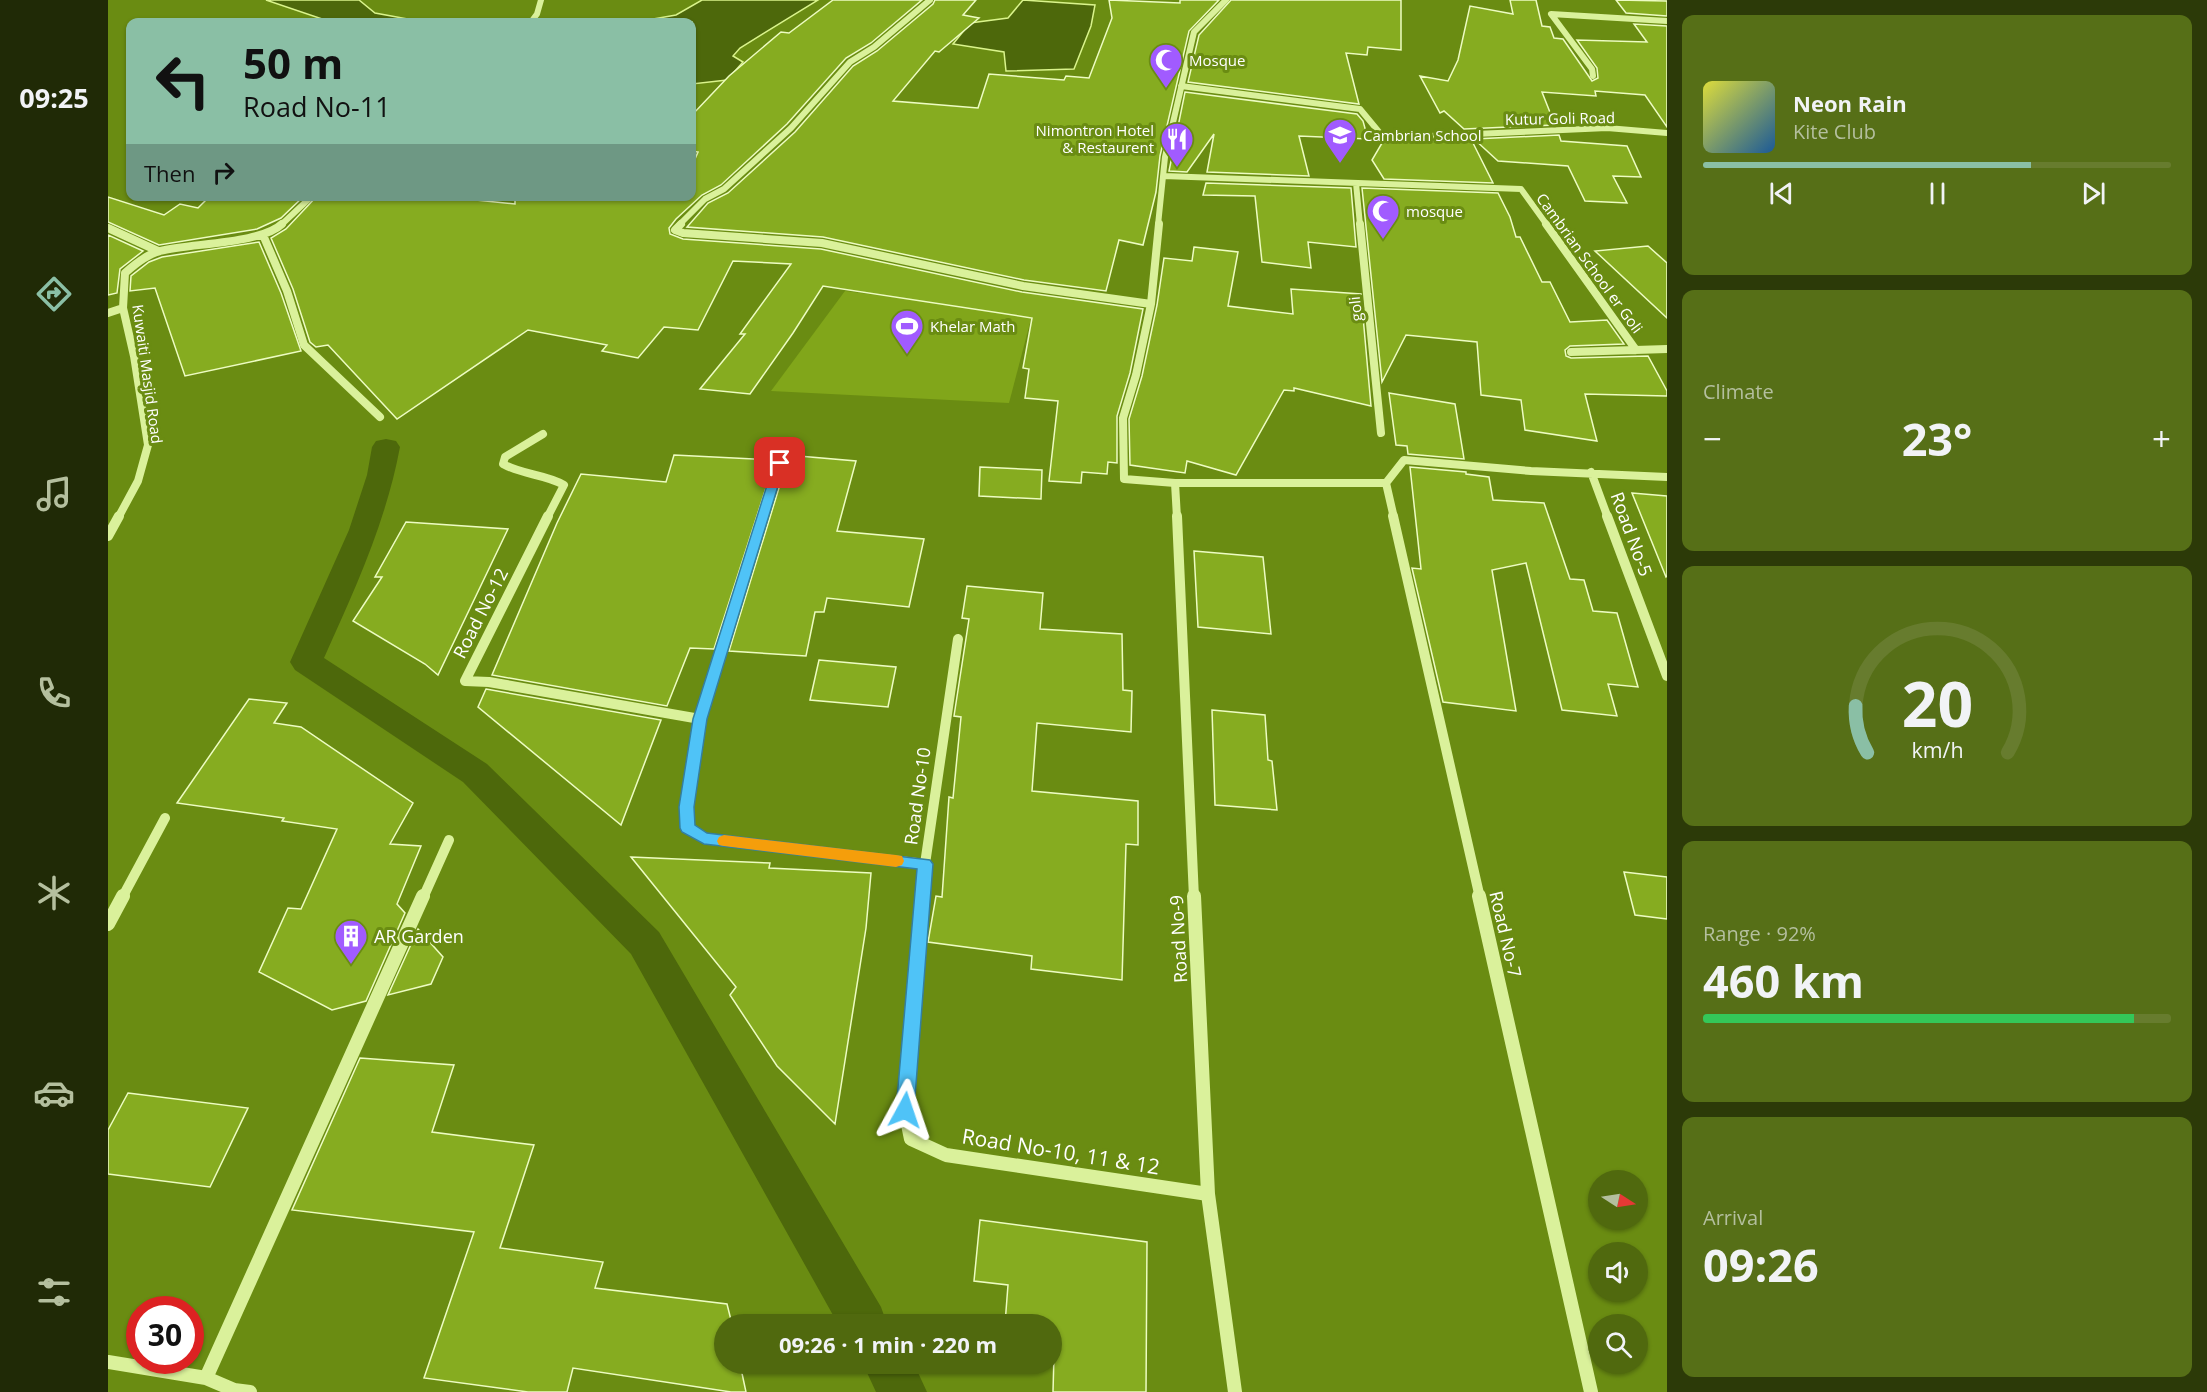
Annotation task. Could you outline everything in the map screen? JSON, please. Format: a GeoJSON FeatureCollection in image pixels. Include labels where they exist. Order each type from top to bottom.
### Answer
{"type":"FeatureCollection","features":[{"type":"Feature","properties":{"kind":"street"},"geometry":{"type":"LineString","coordinates":[[534,18],[541,0]]}},
{"type":"Feature","properties":{"kind":"street"},"geometry":{"type":"LineString","coordinates":[[930,0],[874,47],[850,62],[820,98],[776,141],[724,189],[705,199],[675,230],[683,233],[822,243],[1023,286],[1151,304]]}},
{"type":"Feature","properties":{"kind":"street"},"geometry":{"type":"LineString","coordinates":[[1226,0],[1194,32],[1181,86],[1164,176],[1151,304],[1136,375],[1123,418],[1124,478],[1175,483],[1386,483],[1404,460],[1531,471],[1667,477]]}},
{"type":"Feature","properties":{"kind":"street"},"geometry":{"type":"LineString","coordinates":[[1593,76],[1592,69],[1551,14],[1667,21]]}},
{"type":"Feature","properties":{"kind":"street","name":"Kutur Goli Road"},"geometry":{"type":"LineString","coordinates":[[1181,86],[1360,109],[1384,138],[1607,128],[1667,133]]}},
{"type":"Feature","properties":{"kind":"street","name":"Cambrian School er Goli"},"geometry":{"type":"LineString","coordinates":[[1164,176],[1521,189],[1636,350]]}},
{"type":"Feature","properties":{"kind":"street","name":"goli"},"geometry":{"type":"LineString","coordinates":[[1356,183],[1381,433]]}},
{"type":"Feature","properties":{"kind":"street","name":"Kuwaiti Masjid Road"},"geometry":{"type":"LineString","coordinates":[[108,536],[138,481],[148,445],[134,356],[123,308],[125,273],[136,263],[158,251],[263,235],[277,229],[307,201]]}},
{"type":"Feature","properties":{"kind":"street"},"geometry":{"type":"LineString","coordinates":[[108,228],[158,251]]}},
{"type":"Feature","properties":{"kind":"street"},"geometry":{"type":"LineString","coordinates":[[263,235],[287,291],[304,345],[380,417]]}},
{"type":"Feature","properties":{"kind":"street"},"geometry":{"type":"LineString","coordinates":[[108,313],[123,308]]}},
{"type":"Feature","properties":{"kind":"street","name":"Cambrian School er Goli"},"geometry":{"type":"LineString","coordinates":[[1571,352],[1667,349]]}},
{"type":"Feature","properties":{"kind":"street","name":"Road No-12"},"geometry":{"type":"LineString","coordinates":[[543,434],[505,457],[503,464],[510,470],[553,476],[564,484],[465,681],[489,682],[700,719]]}},
{"type":"Feature","properties":{"kind":"street"},"geometry":{"type":"LineString","coordinates":[[780,463],[700,719],[686,807],[687,828],[704,838],[925,864]]}},
{"type":"Feature","properties":{"kind":"street","name":"Road No-5"},"geometry":{"type":"LineString","coordinates":[[1591,472],[1667,676]]}},
{"type":"Feature","properties":{"kind":"street","name":"Road No-9"},"geometry":{"type":"LineString","coordinates":[[1175,483],[1208,1194],[1234,1392]]}},
{"type":"Feature","properties":{"kind":"street","name":"Road No-7"},"geometry":{"type":"LineString","coordinates":[[1386,483],[1590,1392]]}},
{"type":"Feature","properties":{"kind":"street","name":"Road No-10"},"geometry":{"type":"LineString","coordinates":[[910,1139],[905,1110],[925,864],[958,639]]}},
{"type":"Feature","properties":{"kind":"street"},"geometry":{"type":"LineString","coordinates":[[108,924],[165,818]]}},
{"type":"Feature","properties":{"kind":"street"},"geometry":{"type":"LineString","coordinates":[[206,1378],[449,840]]}},
{"type":"Feature","properties":{"kind":"street","name":"Road No-10, 11 & 12"},"geometry":{"type":"LineString","coordinates":[[910,1139],[946,1155],[1208,1194]]}},
{"type":"Feature","properties":{"kind":"street"},"geometry":{"type":"LineString","coordinates":[[108,1362],[206,1378],[239,1391]]}},
{"type":"Feature","properties":{"kind":"shaded area"},"geometry":{"type":"Polygon","coordinates":[[[266,0],[359,0],[375,13],[402,18],[319,18],[266,0]]]}},
{"type":"Feature","properties":{"kind":"shaded area"},"geometry":{"type":"Polygon","coordinates":[[[702,0],[818,0],[740,48],[733,56],[743,62],[727,80],[696,84],[696,18],[659,18],[676,15],[702,0]]]}},
{"type":"Feature","properties":{"kind":"shaded area"},"geometry":{"type":"Polygon","coordinates":[[[1023,0],[1095,5],[1091,26],[1074,69],[1006,71],[1004,52],[953,44],[970,23],[1008,18],[1023,0]]]}},
{"type":"Feature","properties":{"kind":"shaded area"},"geometry":{"type":"Polygon","coordinates":[[[845,291],[1032,315],[1009,403],[771,391],[845,291]]]}},
{"type":"Feature","properties":{"kind":"building"},"geometry":{"type":"Polygon","coordinates":[[[833,0],[922,0],[871,43],[846,58],[787,124],[721,185],[696,201],[696,157],[698,152],[696,152],[696,111],[729,76],[781,32],[789,33],[833,0]]]}},
{"type":"Feature","properties":{"kind":"building"},"geometry":{"type":"Polygon","coordinates":[[[935,0],[976,0],[963,15],[979,18],[939,52],[935,51],[893,101],[978,108],[989,74],[1064,80],[1066,76],[1089,78],[1112,18],[1109,0],[1180,3],[1180,0],[1219,0],[1189,31],[1160,156],[1156,192],[1143,245],[1119,240],[1106,291],[1024,280],[823,237],[687,227],[708,203],[728,193],[795,132],[853,66],[877,51],[935,0]]]}},
{"type":"Feature","properties":{"kind":"building"},"geometry":{"type":"Polygon","coordinates":[[[1231,0],[1401,0],[1401,50],[1368,47],[1367,55],[1346,53],[1359,104],[1188,82],[1199,35],[1231,0]]]}},
{"type":"Feature","properties":{"kind":"building"},"geometry":{"type":"Polygon","coordinates":[[[1510,0],[1536,0],[1542,26],[1550,27],[1554,38],[1563,39],[1592,81],[1598,78],[1597,68],[1577,40],[1647,42],[1634,24],[1667,26],[1667,127],[1645,95],[1595,91],[1596,96],[1542,92],[1555,125],[1464,129],[1444,111],[1440,113],[1420,76],[1448,81],[1458,60],[1470,6],[1513,14],[1510,0]]]}},
{"type":"Feature","properties":{"kind":"building"},"geometry":{"type":"Polygon","coordinates":[[[1616,0],[1667,1],[1667,16],[1626,13],[1616,0]]]}},
{"type":"Feature","properties":{"kind":"building"},"geometry":{"type":"Polygon","coordinates":[[[1185,92],[1357,114],[1363,121],[1368,139],[1299,136],[1309,176],[1207,172],[1214,134],[1187,172],[1169,171],[1185,92]]]}},
{"type":"Feature","properties":{"kind":"building"},"geometry":{"type":"Polygon","coordinates":[[[1559,135],[1561,141],[1627,146],[1641,177],[1613,176],[1627,203],[1585,201],[1568,166],[1498,161],[1474,139],[1559,135]]]}},
{"type":"Feature","properties":{"kind":"building"},"geometry":{"type":"Polygon","coordinates":[[[1471,139],[1493,183],[1384,179],[1372,160],[1382,143],[1471,139]]]}},
{"type":"Feature","properties":{"kind":"building"},"geometry":{"type":"Polygon","coordinates":[[[1206,183],[1351,188],[1356,247],[1308,242],[1311,268],[1262,262],[1255,196],[1203,195],[1206,183]]]}},
{"type":"Feature","properties":{"kind":"building"},"geometry":{"type":"Polygon","coordinates":[[[1362,188],[1498,193],[1510,217],[1516,237],[1520,237],[1542,282],[1550,282],[1570,322],[1607,320],[1624,344],[1570,346],[1565,350],[1566,356],[1571,358],[1648,356],[1667,391],[1667,396],[1585,394],[1597,441],[1525,430],[1521,400],[1481,395],[1477,342],[1406,335],[1382,382],[1362,188]]]}},
{"type":"Feature","properties":{"kind":"building"},"geometry":{"type":"Polygon","coordinates":[[[108,197],[164,215],[180,204],[198,208],[205,201],[299,201],[281,218],[257,229],[159,245],[108,222],[108,197]]]}},
{"type":"Feature","properties":{"kind":"building"},"geometry":{"type":"Polygon","coordinates":[[[312,201],[485,201],[515,204],[515,201],[696,201],[669,228],[670,234],[683,239],[821,249],[1022,292],[1143,309],[1130,373],[1117,416],[1117,463],[1108,462],[1107,474],[1082,472],[1081,483],[1049,481],[1058,401],[1025,398],[1029,369],[1023,368],[1032,318],[823,286],[750,394],[700,389],[745,334],[740,334],[791,264],[733,261],[698,330],[664,327],[638,358],[602,351],[607,345],[528,330],[397,419],[328,345],[316,347],[310,342],[293,289],[271,238],[286,229],[312,201]]]}},
{"type":"Feature","properties":{"kind":"building"},"geometry":{"type":"Polygon","coordinates":[[[108,235],[143,251],[120,269],[117,293],[108,295],[108,235]]]}},
{"type":"Feature","properties":{"kind":"building"},"geometry":{"type":"Polygon","coordinates":[[[259,242],[281,293],[301,351],[185,376],[155,288],[130,291],[131,276],[149,262],[162,257],[259,242]]]}},
{"type":"Feature","properties":{"kind":"building"},"geometry":{"type":"Polygon","coordinates":[[[1648,246],[1667,263],[1667,318],[1595,251],[1648,246]]]}},
{"type":"Feature","properties":{"kind":"building"},"geometry":{"type":"Polygon","coordinates":[[[1194,247],[1238,252],[1228,306],[1293,314],[1291,289],[1361,294],[1371,406],[1294,388],[1294,391],[1284,390],[1236,475],[1187,461],[1185,473],[1130,465],[1129,419],[1142,376],[1164,258],[1192,261],[1194,247]]]}},
{"type":"Feature","properties":{"kind":"building"},"geometry":{"type":"Polygon","coordinates":[[[1389,393],[1455,404],[1464,459],[1408,454],[1407,446],[1396,445],[1389,393]]]}},
{"type":"Feature","properties":{"kind":"building"},"geometry":{"type":"Polygon","coordinates":[[[674,455],[775,460],[714,649],[690,648],[667,706],[492,675],[557,523],[581,474],[666,482],[674,455]]]}},
{"type":"Feature","properties":{"kind":"building"},"geometry":{"type":"Polygon","coordinates":[[[787,455],[856,461],[837,531],[924,539],[909,607],[827,598],[824,612],[815,612],[806,656],[729,651],[786,465],[787,455]]]}},
{"type":"Feature","properties":{"kind":"building"},"geometry":{"type":"Polygon","coordinates":[[[980,467],[1042,470],[1041,499],[979,496],[980,467]]]}},
{"type":"Feature","properties":{"kind":"building"},"geometry":{"type":"Polygon","coordinates":[[[1410,467],[1466,472],[1466,474],[1489,477],[1493,500],[1544,503],[1570,579],[1584,580],[1593,611],[1617,613],[1638,687],[1608,684],[1617,716],[1562,710],[1526,563],[1492,570],[1516,711],[1443,702],[1412,568],[1421,569],[1410,467]]]}},
{"type":"Feature","properties":{"kind":"building"},"geometry":{"type":"Polygon","coordinates":[[[1632,493],[1667,496],[1666,577],[1632,493]]]}},
{"type":"Feature","properties":{"kind":"building"},"geometry":{"type":"Polygon","coordinates":[[[406,522],[508,529],[438,675],[425,664],[353,621],[382,577],[375,577],[406,522]]]}},
{"type":"Feature","properties":{"kind":"building"},"geometry":{"type":"Polygon","coordinates":[[[1194,551],[1263,557],[1271,634],[1198,627],[1194,551]]]}},
{"type":"Feature","properties":{"kind":"building"},"geometry":{"type":"Polygon","coordinates":[[[967,586],[1043,593],[1040,629],[1122,634],[1123,690],[1132,691],[1131,732],[1037,723],[1032,791],[1138,801],[1138,845],[1126,844],[1122,980],[1031,969],[1032,956],[928,942],[936,896],[942,897],[949,797],[953,798],[961,717],[954,716],[969,619],[962,618],[967,586]]]}},
{"type":"Feature","properties":{"kind":"building"},"geometry":{"type":"Polygon","coordinates":[[[819,660],[896,667],[888,707],[810,700],[819,660]]]}},
{"type":"Feature","properties":{"kind":"building"},"geometry":{"type":"Polygon","coordinates":[[[486,689],[661,720],[621,825],[478,707],[486,689]]]}},
{"type":"Feature","properties":{"kind":"building"},"geometry":{"type":"Polygon","coordinates":[[[249,699],[287,703],[274,723],[301,727],[413,803],[390,844],[421,846],[397,904],[405,913],[366,1001],[332,1010],[259,972],[288,908],[301,909],[337,829],[282,821],[284,818],[177,803],[249,699]]]}},
{"type":"Feature","properties":{"kind":"building"},"geometry":{"type":"Polygon","coordinates":[[[1212,710],[1265,715],[1268,760],[1272,761],[1277,810],[1215,805],[1212,710]]]}},
{"type":"Feature","properties":{"kind":"building"},"geometry":{"type":"Polygon","coordinates":[[[631,857],[770,863],[769,868],[871,873],[866,928],[835,1124],[777,1066],[730,995],[736,987],[631,857]]]}},
{"type":"Feature","properties":{"kind":"building"},"geometry":{"type":"Polygon","coordinates":[[[1624,872],[1667,877],[1667,919],[1635,915],[1624,872]]]}},
{"type":"Feature","properties":{"kind":"building"},"geometry":{"type":"Polygon","coordinates":[[[418,929],[443,957],[431,984],[388,995],[418,929]]]}},
{"type":"Feature","properties":{"kind":"building"},"geometry":{"type":"Polygon","coordinates":[[[360,1058],[454,1065],[432,1132],[534,1145],[500,1248],[603,1262],[595,1288],[727,1304],[730,1314],[714,1314],[714,1374],[742,1374],[746,1392],[731,1392],[573,1368],[567,1392],[528,1392],[424,1378],[474,1232],[292,1210],[360,1058]]]}},
{"type":"Feature","properties":{"kind":"building"},"geometry":{"type":"Polygon","coordinates":[[[128,1093],[248,1108],[210,1187],[108,1174],[108,1130],[128,1093]]]}},
{"type":"Feature","properties":{"kind":"building"},"geometry":{"type":"Polygon","coordinates":[[[980,1220],[1147,1242],[1146,1392],[1053,1392],[1053,1374],[1062,1374],[1062,1314],[1006,1314],[1008,1285],[974,1281],[980,1220]]]}},
{"type":"Feature","properties":{"kind":"waterway"},"geometry":{"type":"LineString","coordinates":[[386,447],[373,503],[354,557],[306,662],[475,773],[645,943],[858,1314]]}},
{"type":"Feature","properties":{"kind":"waterway"},"geometry":{"type":"LineString","coordinates":[[893,1374],[903,1392]]}},
{"type":"Feature","properties":{"kind":"slow traffic"},"geometry":{"type":"LineString","coordinates":[[724,841],[896,861]]}},
{"type":"Feature","properties":{"kind":"place","name":"Mosque"},"geometry":{"type":"Point","coordinates":[1166,89]}},
{"type":"Feature","properties":{"kind":"place","name":"Cambrian School"},"geometry":{"type":"Point","coordinates":[1340,164]}},
{"type":"Feature","properties":{"kind":"place","name":"Nimontron Hotel & Restaurent"},"geometry":{"type":"Point","coordinates":[1177,168]}},
{"type":"Feature","properties":{"kind":"place","name":"mosque"},"geometry":{"type":"Point","coordinates":[1383,240]}},
{"type":"Feature","properties":{"kind":"place","name":"Khelar Math"},"geometry":{"type":"Point","coordinates":[907,355]}},
{"type":"Feature","properties":{"kind":"place","name":"AR Garden"},"geometry":{"type":"Point","coordinates":[351,965]}},
{"type":"Feature","properties":{"kind":"route"},"geometry":{"type":"LineString","coordinates":[[780,463],[700,719],[686,807],[687,828],[704,838],[925,864],[905,1110]]}}]}
